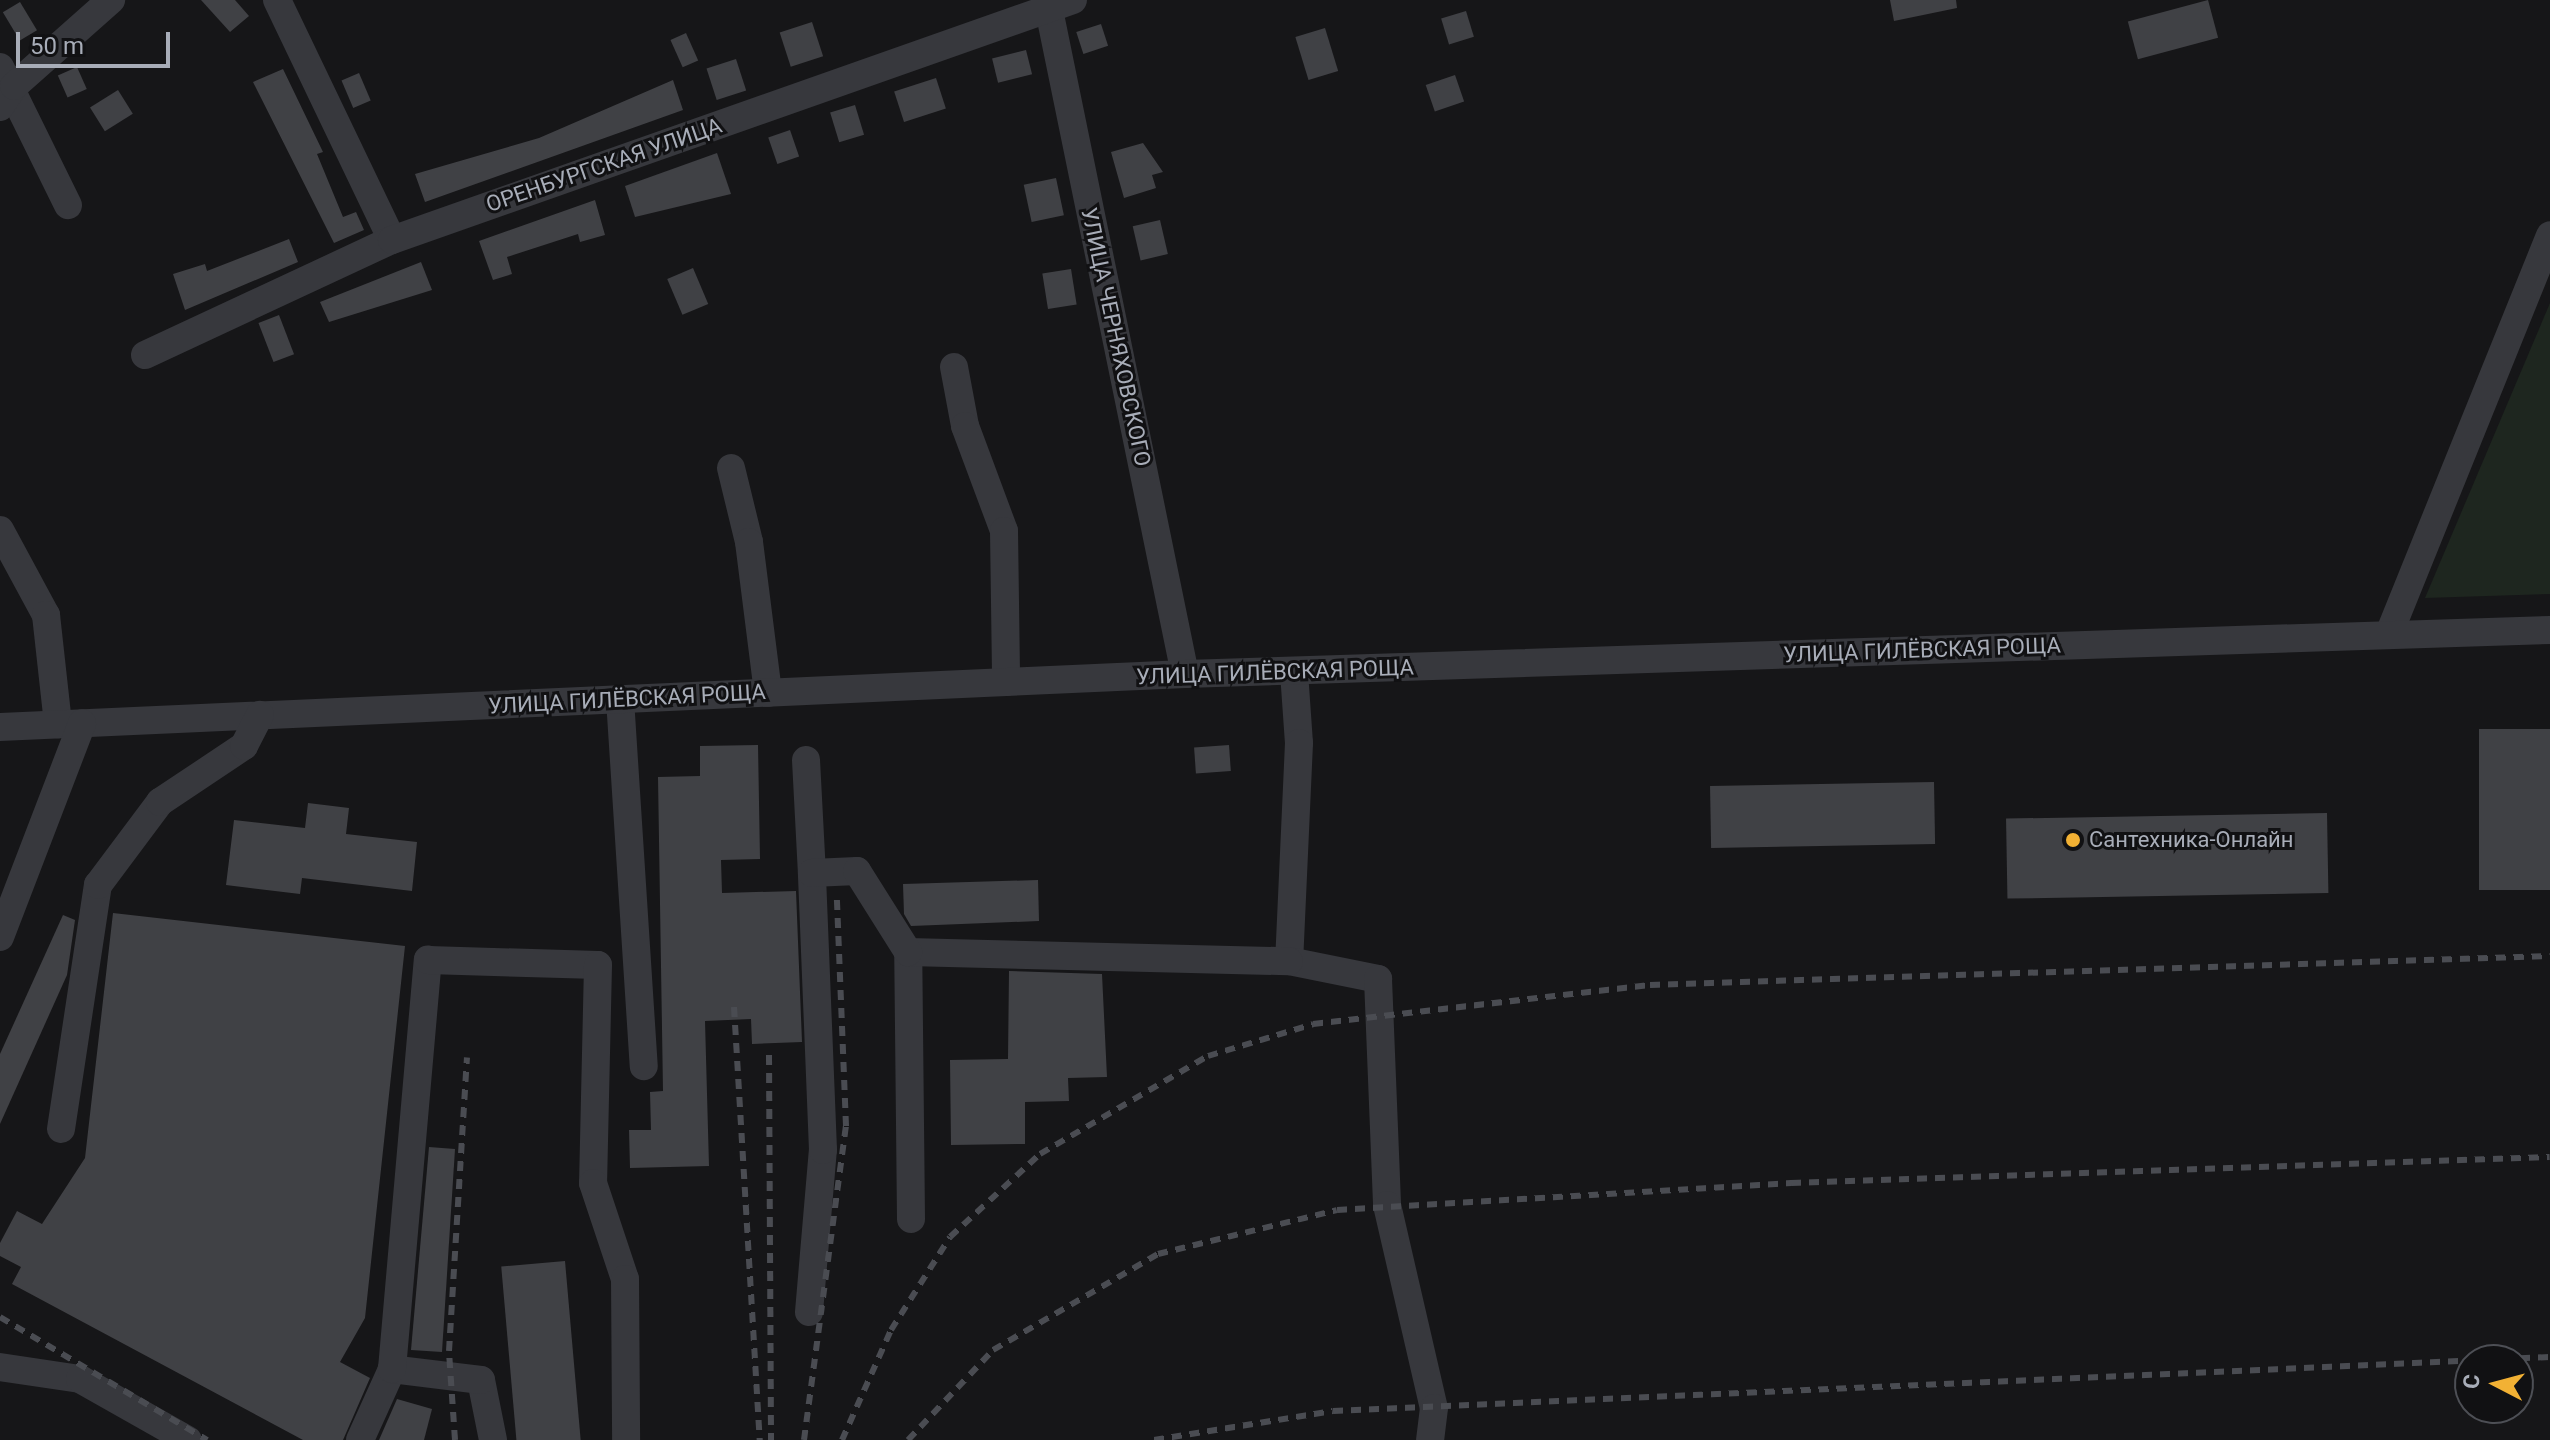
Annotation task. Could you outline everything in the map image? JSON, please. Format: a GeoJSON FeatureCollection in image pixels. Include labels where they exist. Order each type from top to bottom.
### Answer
{"type":"FeatureCollection","features":[{"type":"Feature","properties":{"kind":"street"},"geometry":{"type":"LineString","coordinates":[[68,205],[5,86],[111,0]]}},
{"type":"Feature","properties":{"kind":"street"},"geometry":{"type":"LineString","coordinates":[[277,0],[392,240]]}},
{"type":"Feature","properties":{"kind":"street","name":"ОРЕНБУРГСКАЯ УЛИЦА"},"geometry":{"type":"LineString","coordinates":[[145,355],[392,240],[1056,3]]}},
{"type":"Feature","properties":{"kind":"street","name":"УЛИЦА ЧЕРНЯХОВСКОГО"},"geometry":{"type":"LineString","coordinates":[[1056,3],[1185,674]]}},
{"type":"Feature","properties":{"kind":"street"},"geometry":{"type":"LineString","coordinates":[[2389,634],[2550,235]]}},
{"type":"Feature","properties":{"kind":"street"},"geometry":{"type":"LineString","coordinates":[[954,367],[965,426],[1004,531],[1006,682]]}},
{"type":"Feature","properties":{"kind":"street"},"geometry":{"type":"LineString","coordinates":[[731,468],[749,542],[768,693]]}},
{"type":"Feature","properties":{"kind":"street"},"geometry":{"type":"LineString","coordinates":[[0,530],[46,615],[70,724],[0,937]]}},
{"type":"Feature","properties":{"kind":"street","name":"УЛИЦА ГИЛЁВСКАЯ РОЩА"},"geometry":{"type":"LineString","coordinates":[[0,727],[1185,674],[2550,630]]}},
{"type":"Feature","properties":{"kind":"street"},"geometry":{"type":"LineString","coordinates":[[1289,961],[1299,743],[1294,672]]}},
{"type":"Feature","properties":{"kind":"street"},"geometry":{"type":"LineString","coordinates":[[620,699],[644,1066]]}},
{"type":"Feature","properties":{"kind":"street"},"geometry":{"type":"LineString","coordinates":[[61,1129],[98,885],[160,802],[244,746],[260,715]]}},
{"type":"Feature","properties":{"kind":"street"},"geometry":{"type":"LineString","coordinates":[[806,760],[823,1150],[809,1312]]}},
{"type":"Feature","properties":{"kind":"street"},"geometry":{"type":"LineString","coordinates":[[812,873],[857,871],[908,952],[911,1219]]}},
{"type":"Feature","properties":{"kind":"street"},"geometry":{"type":"LineString","coordinates":[[908,952],[1289,961],[1378,979],[1387,1205],[1434,1408],[1430,1440]]}},
{"type":"Feature","properties":{"kind":"street"},"geometry":{"type":"LineString","coordinates":[[360,1440],[392,1369],[428,960],[598,965],[593,1183],[625,1279],[626,1440]]}},
{"type":"Feature","properties":{"kind":"street"},"geometry":{"type":"LineString","coordinates":[[0,1367],[80,1379],[188,1440]]}},
{"type":"Feature","properties":{"kind":"street"},"geometry":{"type":"LineString","coordinates":[[392,1369],[481,1380],[493,1440]]}},
{"type":"Feature","properties":{"kind":"shaded area"},"geometry":{"type":"Polygon","coordinates":[[[2550,303],[2550,594],[2425,598],[2550,303]]]}},
{"type":"Feature","properties":{"kind":"building"},"geometry":{"type":"Polygon","coordinates":[[[201,0],[235,0],[249,16],[230,32],[201,0]]]}},
{"type":"Feature","properties":{"kind":"building"},"geometry":{"type":"Polygon","coordinates":[[[1890,0],[1956,0],[1957,8],[1894,21],[1890,0]]]}},
{"type":"Feature","properties":{"kind":"building"},"geometry":{"type":"Polygon","coordinates":[[[2208,0],[2218,38],[2138,59],[2128,21],[2208,0]]]}},
{"type":"Feature","properties":{"kind":"building"},"geometry":{"type":"Polygon","coordinates":[[[20,2],[37,30],[20,41],[3,12],[20,2]]]}},
{"type":"Feature","properties":{"kind":"building"},"geometry":{"type":"Polygon","coordinates":[[[1466,11],[1474,37],[1449,44],[1441,19],[1466,11]]]}},
{"type":"Feature","properties":{"kind":"building"},"geometry":{"type":"Polygon","coordinates":[[[812,22],[823,56],[791,67],[780,33],[812,22]]]}},
{"type":"Feature","properties":{"kind":"building"},"geometry":{"type":"Polygon","coordinates":[[[1101,24],[1108,46],[1083,54],[1076,32],[1101,24]]]}},
{"type":"Feature","properties":{"kind":"building"},"geometry":{"type":"Polygon","coordinates":[[[1325,28],[1338,71],[1309,80],[1295,37],[1325,28]]]}},
{"type":"Feature","properties":{"kind":"building"},"geometry":{"type":"Polygon","coordinates":[[[686,33],[698,60],[683,67],[670,40],[686,33]]]}},
{"type":"Feature","properties":{"kind":"building"},"geometry":{"type":"Polygon","coordinates":[[[1026,50],[1032,74],[998,83],[992,58],[1026,50]]]}},
{"type":"Feature","properties":{"kind":"building"},"geometry":{"type":"Polygon","coordinates":[[[736,59],[746,90],[717,100],[707,69],[736,59]]]}},
{"type":"Feature","properties":{"kind":"building"},"geometry":{"type":"Polygon","coordinates":[[[77,67],[87,89],[68,97],[58,76],[77,67]]]}},
{"type":"Feature","properties":{"kind":"building"},"geometry":{"type":"Polygon","coordinates":[[[283,69],[323,152],[317,154],[343,217],[356,212],[364,230],[334,243],[253,82],[283,69]]]}},
{"type":"Feature","properties":{"kind":"building"},"geometry":{"type":"Polygon","coordinates":[[[359,73],[371,101],[353,108],[342,80],[359,73]]]}},
{"type":"Feature","properties":{"kind":"building"},"geometry":{"type":"Polygon","coordinates":[[[1455,75],[1464,101],[1435,112],[1426,85],[1455,75]]]}},
{"type":"Feature","properties":{"kind":"building"},"geometry":{"type":"Polygon","coordinates":[[[936,78],[946,108],[904,122],[894,92],[936,78]]]}},
{"type":"Feature","properties":{"kind":"building"},"geometry":{"type":"Polygon","coordinates":[[[673,80],[683,110],[425,202],[415,174],[539,138],[673,80]]]}},
{"type":"Feature","properties":{"kind":"building"},"geometry":{"type":"Polygon","coordinates":[[[118,90],[133,114],[105,131],[90,107],[118,90]]]}},
{"type":"Feature","properties":{"kind":"building"},"geometry":{"type":"Polygon","coordinates":[[[855,105],[864,135],[839,142],[830,113],[855,105]]]}},
{"type":"Feature","properties":{"kind":"building"},"geometry":{"type":"Polygon","coordinates":[[[790,130],[799,156],[777,164],[768,137],[790,130]]]}},
{"type":"Feature","properties":{"kind":"building"},"geometry":{"type":"Polygon","coordinates":[[[1143,143],[1163,172],[1152,175],[1156,188],[1124,198],[1111,152],[1143,143]]]}},
{"type":"Feature","properties":{"kind":"building"},"geometry":{"type":"Polygon","coordinates":[[[717,153],[731,194],[635,217],[625,186],[717,153]]]}},
{"type":"Feature","properties":{"kind":"building"},"geometry":{"type":"Polygon","coordinates":[[[1056,178],[1064,215],[1032,222],[1024,185],[1056,178]]]}},
{"type":"Feature","properties":{"kind":"building"},"geometry":{"type":"Polygon","coordinates":[[[595,200],[605,235],[580,242],[578,234],[507,257],[512,274],[493,280],[479,241],[595,200]]]}},
{"type":"Feature","properties":{"kind":"building"},"geometry":{"type":"Polygon","coordinates":[[[1160,220],[1168,254],[1141,260],[1133,226],[1160,220]]]}},
{"type":"Feature","properties":{"kind":"building"},"geometry":{"type":"Polygon","coordinates":[[[289,239],[298,262],[185,310],[173,274],[205,264],[207,271],[289,239]]]}},
{"type":"Feature","properties":{"kind":"building"},"geometry":{"type":"Polygon","coordinates":[[[421,262],[432,290],[329,322],[320,302],[421,262]]]}},
{"type":"Feature","properties":{"kind":"building"},"geometry":{"type":"Polygon","coordinates":[[[693,268],[708,304],[682,315],[667,279],[693,268]]]}},
{"type":"Feature","properties":{"kind":"building"},"geometry":{"type":"Polygon","coordinates":[[[1071,269],[1077,305],[1048,309],[1042,274],[1071,269]]]}},
{"type":"Feature","properties":{"kind":"building"},"geometry":{"type":"Polygon","coordinates":[[[279,315],[294,354],[274,362],[258,323],[279,315]]]}},
{"type":"Feature","properties":{"kind":"building"},"geometry":{"type":"Polygon","coordinates":[[[2479,729],[2550,729],[2550,890],[2479,890],[2479,729]]]}},
{"type":"Feature","properties":{"kind":"building"},"geometry":{"type":"Polygon","coordinates":[[[758,745],[760,859],[721,860],[722,893],[796,891],[802,1042],[752,1044],[751,1019],[705,1021],[709,1166],[630,1168],[629,1130],[651,1130],[650,1092],[663,1091],[658,777],[700,776],[700,746],[758,745]]]}},
{"type":"Feature","properties":{"kind":"building"},"geometry":{"type":"Polygon","coordinates":[[[1229,745],[1231,771],[1196,773],[1194,747],[1229,745]]]}},
{"type":"Feature","properties":{"kind":"building"},"geometry":{"type":"Polygon","coordinates":[[[1934,782],[1935,844],[1711,848],[1710,786],[1934,782]]]}},
{"type":"Feature","properties":{"kind":"building"},"geometry":{"type":"Polygon","coordinates":[[[308,803],[349,808],[346,834],[417,842],[412,891],[302,878],[300,894],[226,885],[234,820],[305,828],[308,803]]]}},
{"type":"Feature","properties":{"kind":"building"},"geometry":{"type":"Polygon","coordinates":[[[2327,813],[2328,893],[2007,899],[2006,819],[2327,813]]]}},
{"type":"Feature","properties":{"kind":"building"},"geometry":{"type":"Polygon","coordinates":[[[1038,880],[1039,921],[911,926],[904,914],[903,884],[1038,880]]]}},
{"type":"Feature","properties":{"kind":"building"},"geometry":{"type":"Polygon","coordinates":[[[113,913],[405,946],[365,1318],[340,1362],[370,1378],[343,1440],[303,1440],[12,1284],[21,1267],[0,1256],[0,1243],[17,1211],[42,1224],[85,1158],[113,913]]]}},
{"type":"Feature","properties":{"kind":"building"},"geometry":{"type":"Polygon","coordinates":[[[63,915],[75,920],[67,975],[0,1124],[0,1054],[63,915]]]}},
{"type":"Feature","properties":{"kind":"building"},"geometry":{"type":"Polygon","coordinates":[[[1009,971],[1102,974],[1107,1077],[1068,1078],[1069,1101],[1025,1102],[1025,1144],[951,1145],[950,1060],[1008,1059],[1009,971]]]}},
{"type":"Feature","properties":{"kind":"building"},"geometry":{"type":"Polygon","coordinates":[[[429,1147],[455,1149],[442,1352],[411,1350],[429,1147]]]}},
{"type":"Feature","properties":{"kind":"building"},"geometry":{"type":"Polygon","coordinates":[[[565,1261],[581,1440],[516,1440],[501,1267],[565,1261]]]}},
{"type":"Feature","properties":{"kind":"building"},"geometry":{"type":"Polygon","coordinates":[[[397,1399],[432,1409],[424,1440],[379,1440],[397,1399]]]}},
{"type":"Feature","properties":{"kind":"railway"},"geometry":{"type":"LineString","coordinates":[[804,1440],[846,1126],[837,899]]}},
{"type":"Feature","properties":{"kind":"railway"},"geometry":{"type":"LineString","coordinates":[[842,1440],[891,1330],[950,1237],[1040,1154],[1208,1056],[1313,1024],[1650,985],[2550,956]]}},
{"type":"Feature","properties":{"kind":"railway"},"geometry":{"type":"LineString","coordinates":[[734,1007],[760,1440]]}},
{"type":"Feature","properties":{"kind":"railway"},"geometry":{"type":"LineString","coordinates":[[769,1055],[771,1440]]}},
{"type":"Feature","properties":{"kind":"railway"},"geometry":{"type":"LineString","coordinates":[[455,1440],[449,1351],[467,1058]]}},
{"type":"Feature","properties":{"kind":"railway"},"geometry":{"type":"LineString","coordinates":[[908,1440],[993,1350],[1158,1254],[1337,1210],[1791,1183],[2550,1157]]}},
{"type":"Feature","properties":{"kind":"railway"},"geometry":{"type":"LineString","coordinates":[[0,1317],[207,1440]]}},
{"type":"Feature","properties":{"kind":"railway"},"geometry":{"type":"LineString","coordinates":[[1154,1440],[1333,1411],[2550,1357]]}},
{"type":"Feature","properties":{"kind":"place","name":"Сантехника-Онлайн"},"geometry":{"type":"Point","coordinates":[2073,840]}}]}
